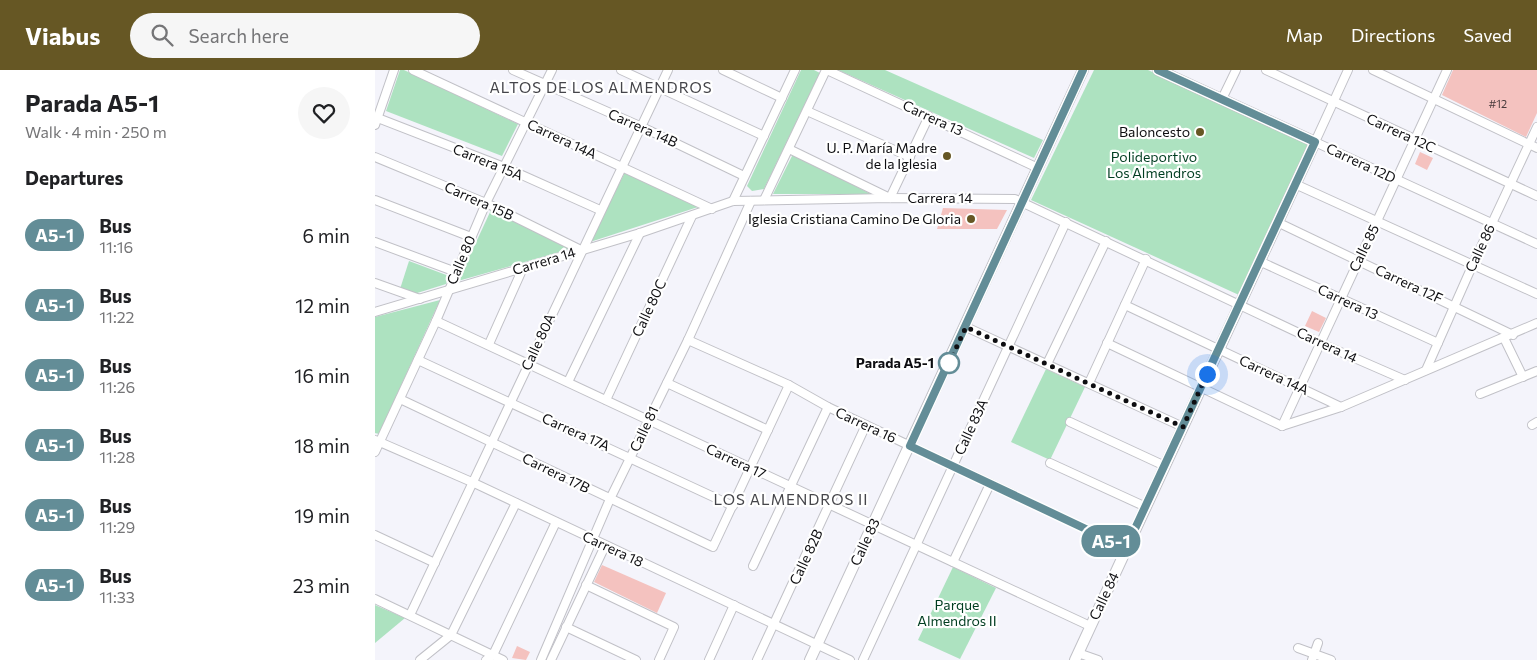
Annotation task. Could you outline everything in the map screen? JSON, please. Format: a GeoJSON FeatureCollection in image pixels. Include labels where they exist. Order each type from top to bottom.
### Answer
{"type":"FeatureCollection","features":[{"type":"Feature","properties":{"kind":"street"},"geometry":{"type":"LineString","coordinates":[[376,120],[394,70]]}},
{"type":"Feature","properties":{"kind":"street","name":"Carrera 14A"},"geometry":{"type":"LineString","coordinates":[[413,70],[712,209]]}},
{"type":"Feature","properties":{"kind":"street","name":"Carrera 14B"},"geometry":{"type":"LineString","coordinates":[[513,70],[545,86],[642,127],[744,176]]}},
{"type":"Feature","properties":{"kind":"street","name":"Calle 80"},"geometry":{"type":"LineString","coordinates":[[375,452],[378,440],[400,399],[436,321],[486,203],[552,70]]}},
{"type":"Feature","properties":{"kind":"street"},"geometry":{"type":"LineString","coordinates":[[621,70],[763,136]]}},
{"type":"Feature","properties":{"kind":"street","name":"Calle 80A"},"geometry":{"type":"LineString","coordinates":[[410,615],[493,442],[581,250],[668,70]]}},
{"type":"Feature","properties":{"kind":"street"},"geometry":{"type":"LineString","coordinates":[[723,70],[781,98]]}},
{"type":"Feature","properties":{"kind":"street"},"geometry":{"type":"LineString","coordinates":[[733,201],[795,70]]}},
{"type":"Feature","properties":{"kind":"street"},"geometry":{"type":"LineString","coordinates":[[764,200],[827,70]]}},
{"type":"Feature","properties":{"kind":"street","name":"Carrera 13"},"geometry":{"type":"LineString","coordinates":[[827,70],[1038,168]]}},
{"type":"Feature","properties":{"kind":"street","name":"Calle 83"},"geometry":{"type":"LineString","coordinates":[[811,660],[1083,70]]}},
{"type":"Feature","properties":{"kind":"street","name":"Carrera 12D"},"geometry":{"type":"LineString","coordinates":[[1158,70],[1537,244]]}},
{"type":"Feature","properties":{"kind":"street"},"geometry":{"type":"LineString","coordinates":[[1222,99],[1235,70]]}},
{"type":"Feature","properties":{"kind":"street","name":"Carrera 12C"},"geometry":{"type":"LineString","coordinates":[[1266,70],[1537,196]]}},
{"type":"Feature","properties":{"kind":"street","name":"Calle 84"},"geometry":{"type":"LineString","coordinates":[[1076,656],[1241,304],[1347,70]]}},
{"type":"Feature","properties":{"kind":"street"},"geometry":{"type":"LineString","coordinates":[[1373,70],[1537,148]]}},
{"type":"Feature","properties":{"kind":"street","name":"Calle 85"},"geometry":{"type":"LineString","coordinates":[[1282,426],[1447,70]]}},
{"type":"Feature","properties":{"kind":"street"},"geometry":{"type":"LineString","coordinates":[[807,111],[910,157]]}},
{"type":"Feature","properties":{"kind":"street"},"geometry":{"type":"LineString","coordinates":[[789,149],[890,198],[929,116]]}},
{"type":"Feature","properties":{"kind":"street","name":"Carrera 15A"},"geometry":{"type":"LineString","coordinates":[[376,120],[504,167],[600,210]]}},
{"type":"Feature","properties":{"kind":"street","name":"Calle 86"},"geometry":{"type":"LineString","coordinates":[[1426,370],[1537,127]]}},
{"type":"Feature","properties":{"kind":"street","name":"Carrera 15B"},"geometry":{"type":"LineString","coordinates":[[375,157],[486,203],[581,250]]}},
{"type":"Feature","properties":{"kind":"street"},"geometry":{"type":"LineString","coordinates":[[1295,184],[1537,294]]}},
{"type":"Feature","properties":{"kind":"street","name":"Carrera 14"},"geometry":{"type":"LineString","coordinates":[[375,312],[640,233],[733,201],[890,198],[1015,199],[1405,380]]}},
{"type":"Feature","properties":{"kind":"street"},"geometry":{"type":"LineString","coordinates":[[375,200],[471,237]]}},
{"type":"Feature","properties":{"kind":"street","name":"Calle 81"},"geometry":{"type":"LineString","coordinates":[[541,660],[610,499],[647,420],[667,383],[751,201]]}},
{"type":"Feature","properties":{"kind":"street","name":"Calle 80C"},"geometry":{"type":"LineString","coordinates":[[606,400],[692,216]]}},
{"type":"Feature","properties":{"kind":"street","name":"Calle 83A"},"geometry":{"type":"LineString","coordinates":[[863,660],[1066,222]]}},
{"type":"Feature","properties":{"kind":"street","name":"Carrera 12F"},"geometry":{"type":"LineString","coordinates":[[1277,222],[1455,305],[1513,335]]}},
{"type":"Feature","properties":{"kind":"street"},"geometry":{"type":"LineString","coordinates":[[568,382],[640,233]]}},
{"type":"Feature","properties":{"kind":"street"},"geometry":{"type":"LineString","coordinates":[[1047,364],[1106,241]]}},
{"type":"Feature","properties":{"kind":"street"},"geometry":{"type":"LineString","coordinates":[[375,242],[456,272]]}},
{"type":"Feature","properties":{"kind":"street"},"geometry":{"type":"LineString","coordinates":[[1089,383],[1146,259]]}},
{"type":"Feature","properties":{"kind":"street","name":"Carrera 13"},"geometry":{"type":"LineString","coordinates":[[1259,261],[1437,343]]}},
{"type":"Feature","properties":{"kind":"street"},"geometry":{"type":"LineString","coordinates":[[489,344],[523,268]]}},
{"type":"Feature","properties":{"kind":"street"},"geometry":{"type":"LineString","coordinates":[[375,283],[420,299]]}},
{"type":"Feature","properties":{"kind":"street","name":"Carrera 14A"},"geometry":{"type":"LineString","coordinates":[[1125,305],[1341,407]]}},
{"type":"Feature","properties":{"kind":"street","name":"Carrera 17"},"geometry":{"type":"LineString","coordinates":[[436,321],[489,344],[647,420],[1090,626]]}},
{"type":"Feature","properties":{"kind":"street"},"geometry":{"type":"LineString","coordinates":[[1107,343],[1282,426],[1341,407],[1513,335],[1537,323]]}},
{"type":"Feature","properties":{"kind":"street"},"geometry":{"type":"LineString","coordinates":[[966,327],[1183,427]]}},
{"type":"Feature","properties":{"kind":"street"},"geometry":{"type":"LineString","coordinates":[[1504,338],[1523,377]]}},
{"type":"Feature","properties":{"kind":"street","name":"Carrera 16"},"geometry":{"type":"LineString","coordinates":[[687,340],[789,385],[827,407],[866,426],[1126,548]]}},
{"type":"Feature","properties":{"kind":"street","name":"Carrera 17A"},"geometry":{"type":"LineString","coordinates":[[418,360],[631,457],[733,506]]}},
{"type":"Feature","properties":{"kind":"street"},"geometry":{"type":"LineString","coordinates":[[1480,394],[1537,371]]}},
{"type":"Feature","properties":{"kind":"street"},"geometry":{"type":"LineString","coordinates":[[667,383],[768,430]]}},
{"type":"Feature","properties":{"kind":"street"},"geometry":{"type":"LineString","coordinates":[[733,506],[789,385]]}},
{"type":"Feature","properties":{"kind":"street","name":"Carrera 17B"},"geometry":{"type":"LineString","coordinates":[[400,399],[713,547],[733,506]]}},
{"type":"Feature","properties":{"kind":"street"},"geometry":{"type":"LineString","coordinates":[[753,566],[827,407]]}},
{"type":"Feature","properties":{"kind":"street"},"geometry":{"type":"LineString","coordinates":[[1070,422],[1165,466]]}},
{"type":"Feature","properties":{"kind":"street","name":"Calle 82B"},"geometry":{"type":"LineString","coordinates":[[757,660],[866,426]]}},
{"type":"Feature","properties":{"kind":"street","name":"Carrera 18"},"geometry":{"type":"LineString","coordinates":[[378,440],[516,502],[605,546],[850,660]]}},
{"type":"Feature","properties":{"kind":"street"},"geometry":{"type":"LineString","coordinates":[[1050,463],[1146,507]]}},
{"type":"Feature","properties":{"kind":"street"},"geometry":{"type":"LineString","coordinates":[[953,562],[990,484]]}},
{"type":"Feature","properties":{"kind":"street"},"geometry":{"type":"LineString","coordinates":[[420,660],[451,635],[516,502]]}},
{"type":"Feature","properties":{"kind":"street"},"geometry":{"type":"LineString","coordinates":[[489,658],[556,522]]}},
{"type":"Feature","properties":{"kind":"street"},"geometry":{"type":"LineString","coordinates":[[375,535],[435,563]]}},
{"type":"Feature","properties":{"kind":"street"},"geometry":{"type":"LineString","coordinates":[[551,660],[605,546]]}},
{"type":"Feature","properties":{"kind":"street"},"geometry":{"type":"LineString","coordinates":[[586,585],[674,627],[659,660]]}},
{"type":"Feature","properties":{"kind":"street"},"geometry":{"type":"LineString","coordinates":[[375,598],[451,635],[489,658],[503,660]]}},
{"type":"Feature","properties":{"kind":"street"},"geometry":{"type":"LineString","coordinates":[[709,660],[734,605]]}},
{"type":"Feature","properties":{"kind":"street"},"geometry":{"type":"LineString","coordinates":[[566,627],[636,660]]}},
{"type":"Feature","properties":{"kind":"street"},"geometry":{"type":"LineString","coordinates":[[1313,657],[1318,642]]}},
{"type":"Feature","properties":{"kind":"street"},"geometry":{"type":"LineString","coordinates":[[1297,648],[1313,657],[1331,660]]}},
{"type":"Feature","properties":{"kind":"street"},"geometry":{"type":"LineString","coordinates":[[1076,656],[1098,660]]}},
{"type":"Feature","properties":{"kind":"green space"},"geometry":{"type":"Polygon","coordinates":[[[400,70],[404,70],[518,124],[502,156],[386,111],[400,70]]]}},
{"type":"Feature","properties":{"kind":"green space"},"geometry":{"type":"Polygon","coordinates":[[[801,70],[814,70],[820,73],[764,189],[752,191],[747,186],[801,70]]]}},
{"type":"Feature","properties":{"kind":"green space"},"geometry":{"type":"Polygon","coordinates":[[[838,70],[885,70],[1043,140],[1034,158],[838,70]]]}},
{"type":"Feature","properties":{"kind":"green space","name":"Polideportivo Los Almendros"},"geometry":{"type":"Polygon","coordinates":[[[1094,70],[1148,70],[1309,145],[1239,295],[1031,200],[1094,70]]]}},
{"type":"Feature","properties":{"kind":"green space"},"geometry":{"type":"Polygon","coordinates":[[[793,154],[871,194],[773,194],[793,154]]]}},
{"type":"Feature","properties":{"kind":"green space"},"geometry":{"type":"Polygon","coordinates":[[[625,172],[698,207],[590,242],[625,172]]]}},
{"type":"Feature","properties":{"kind":"green space"},"geometry":{"type":"Polygon","coordinates":[[[491,210],[570,249],[458,281],[491,210]]]}},
{"type":"Feature","properties":{"kind":"green space"},"geometry":{"type":"Polygon","coordinates":[[[409,261],[449,276],[446,284],[414,294],[400,289],[409,261]]]}},
{"type":"Feature","properties":{"kind":"green space"},"geometry":{"type":"Polygon","coordinates":[[[440,300],[379,434],[375,433],[375,317],[440,300]]]}},
{"type":"Feature","properties":{"kind":"green space"},"geometry":{"type":"Polygon","coordinates":[[[1046,369],[1085,387],[1050,460],[1011,442],[1046,369]]]}},
{"type":"Feature","properties":{"kind":"green space","name":"Parque Almendros II"},"geometry":{"type":"Polygon","coordinates":[[[953,567],[996,588],[960,659],[918,640],[953,567]]]}},
{"type":"Feature","properties":{"kind":"green space"},"geometry":{"type":"Polygon","coordinates":[[[375,605],[405,618],[375,643],[375,605]]]}},
{"type":"Feature","properties":{"kind":"building"},"geometry":{"type":"Polygon","coordinates":[[[1453,70],[1537,70],[1537,113],[1526,137],[1442,95],[1453,70]]]}},
{"type":"Feature","properties":{"kind":"building"},"geometry":{"type":"Polygon","coordinates":[[[1420,152],[1433,158],[1427,170],[1415,164],[1420,152]]]}},
{"type":"Feature","properties":{"kind":"building","name":"Iglesia Cristiana Camino De Gloria"},"geometry":{"type":"Polygon","coordinates":[[[943,208],[1007,210],[997,229],[937,229],[943,208]]]}},
{"type":"Feature","properties":{"kind":"building"},"geometry":{"type":"Polygon","coordinates":[[[1312,311],[1326,318],[1319,332],[1305,326],[1312,311]]]}},
{"type":"Feature","properties":{"kind":"building"},"geometry":{"type":"Polygon","coordinates":[[[602,565],[666,593],[657,613],[594,582],[602,565]]]}},
{"type":"Feature","properties":{"kind":"building"},"geometry":{"type":"Polygon","coordinates":[[[517,646],[530,652],[526,660],[512,658],[517,646]]]}},
{"type":"Feature","properties":{"kind":"bus line","name":"A5-1"},"geometry":{"type":"LineString","coordinates":[[1083,70],[910,446],[1126,548],[1315,142],[1158,70]]}},
{"type":"Feature","properties":{"kind":"place","name":"Baloncesto"},"geometry":{"type":"Point","coordinates":[1200,132]}},
{"type":"Feature","properties":{"kind":"place","name":"U. P. María Madre de la Iglesia"},"geometry":{"type":"Point","coordinates":[947,156]}},
{"type":"Feature","properties":{"kind":"place","name":"Iglesia Cristiana Camino De Gloria"},"geometry":{"type":"Point","coordinates":[971,219]}},
{"type":"Feature","properties":{"kind":"place","name":"Parada A5-1"},"geometry":{"type":"Point","coordinates":[949,363]}},
{"type":"Feature","properties":{"kind":"district","name":"ALTOS DE LOS ALMENDROS"},"geometry":{"type":"Point","coordinates":[601,88]}},
{"type":"Feature","properties":{"kind":"district","name":"LOS ALMENDROS II"},"geometry":{"type":"Point","coordinates":[791,500]}},
{"type":"Feature","properties":{"kind":"route"},"geometry":{"type":"LineString","coordinates":[[949,363],[966,327],[1183,427],[1207,374]]}}]}
